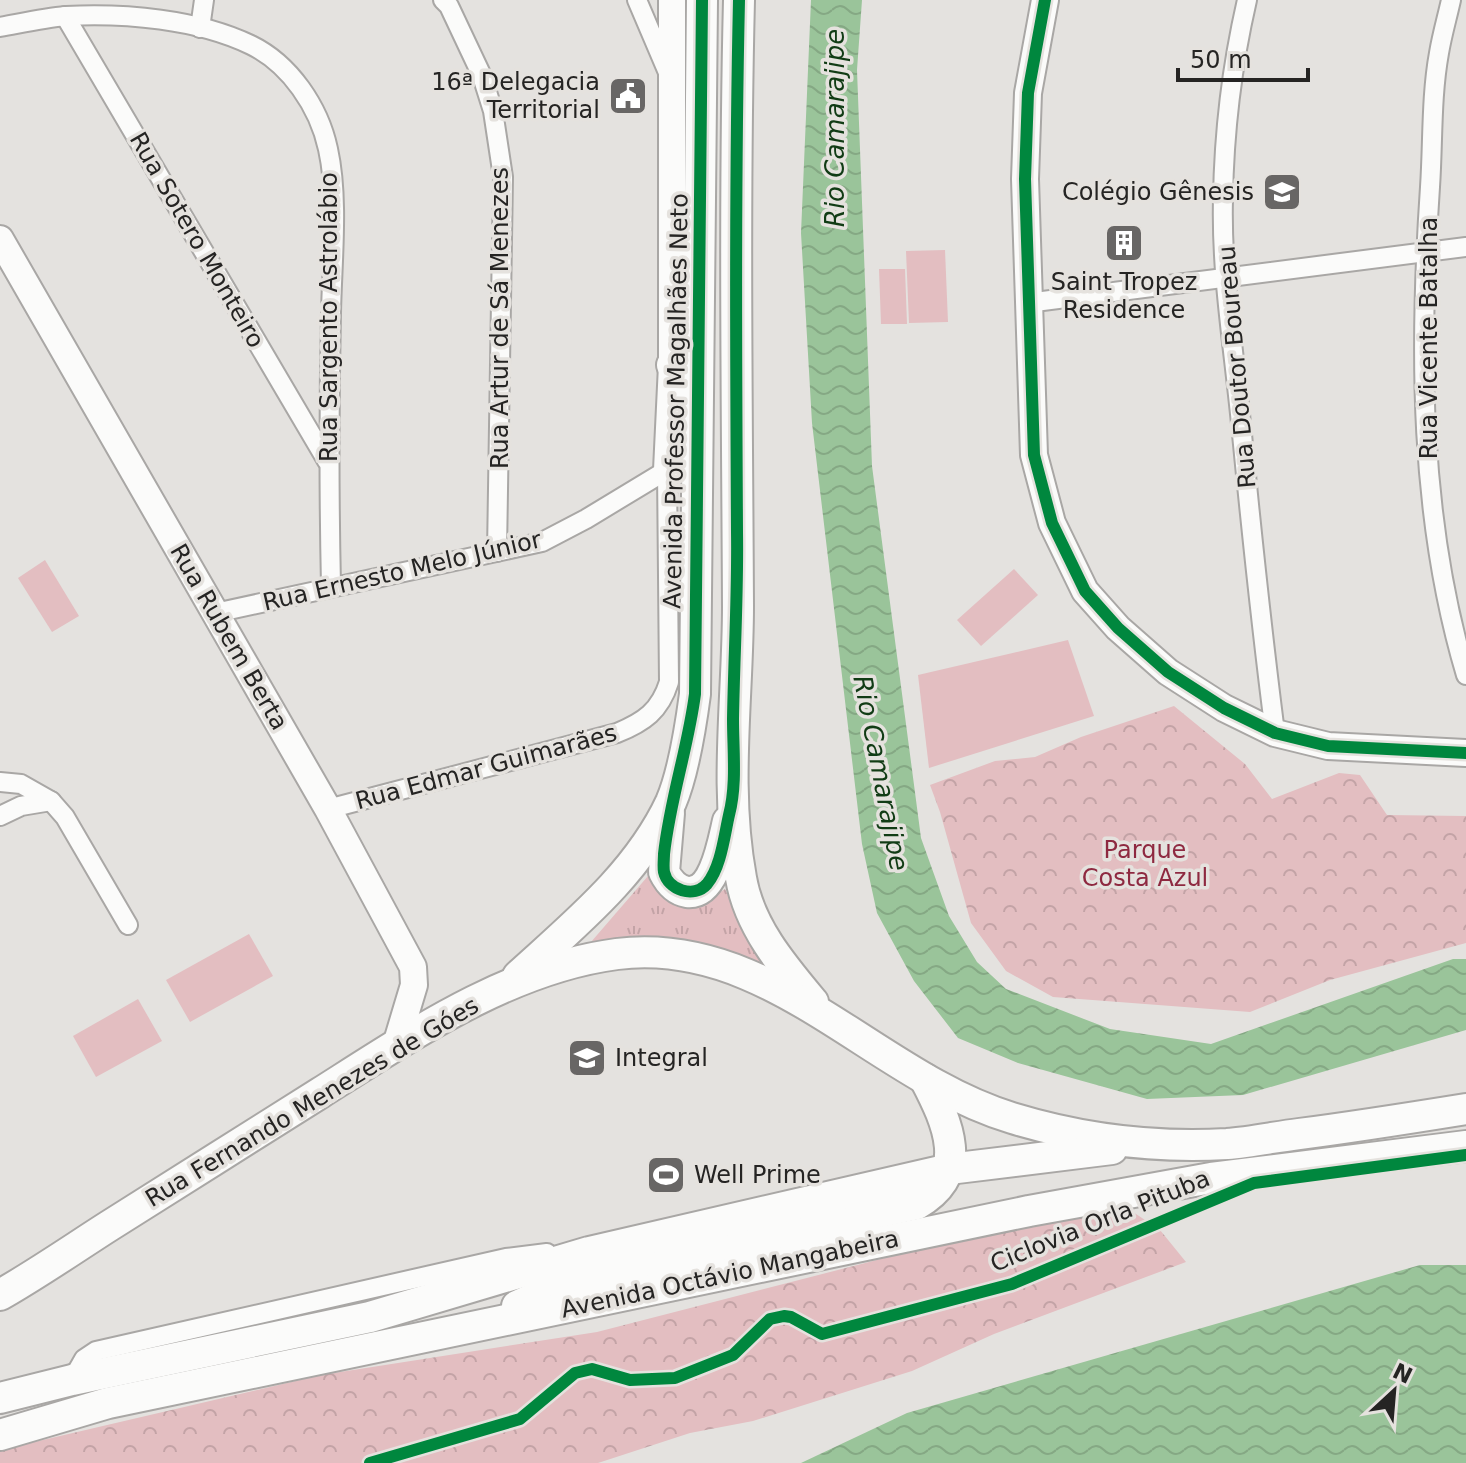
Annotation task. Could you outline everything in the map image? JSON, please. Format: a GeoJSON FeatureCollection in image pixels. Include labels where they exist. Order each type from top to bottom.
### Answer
{"type":"FeatureCollection","features":[{"type":"Feature","properties":{"kind":"main road","name":"Avenida Professor Magalhães Neto"},"geometry":{"type":"LineString","coordinates":[[512,982],[616,885],[671,801],[691,729],[695,694],[702,0]]}},
{"type":"Feature","properties":{"kind":"main road"},"geometry":{"type":"LineString","coordinates":[[739,0],[735,179],[738,614],[733,800],[741,879],[754,920],[788,973],[822,1013]]}},
{"type":"Feature","properties":{"kind":"main road"},"geometry":{"type":"LineString","coordinates":[[672,365],[698,426]]}},
{"type":"Feature","properties":{"kind":"main road"},"geometry":{"type":"LineString","coordinates":[[671,801],[664,872],[668,881],[678,889],[689,892],[699,890],[714,871],[733,800]]}},
{"type":"Feature","properties":{"kind":"main road","name":"Rua Fernando Menezes de Góes"},"geometry":{"type":"LineString","coordinates":[[0,1304],[12,1288],[396,1045],[512,982],[612,955],[663,953],[719,965],[750,976],[822,1013]]}},
{"type":"Feature","properties":{"kind":"main road","name":"Avenida Octávio Mangabeira"},"geometry":{"type":"LineString","coordinates":[[822,1013],[925,1079],[977,1106],[1013,1119],[1088,1136],[1154,1144],[1228,1144],[1466,1109]]}},
{"type":"Feature","properties":{"kind":"main road"},"geometry":{"type":"LineString","coordinates":[[467,1329],[591,1276],[917,1204],[931,1196],[942,1184],[951,1155],[946,1122],[925,1079]]}},
{"type":"Feature","properties":{"kind":"main road","name":"Avenida Octávio Mangabeira"},"geometry":{"type":"LineString","coordinates":[[0,1398],[370,1317],[589,1252],[949,1169],[1154,1144]]}},
{"type":"Feature","properties":{"kind":"main road","name":"Avenida Octávio Mangabeira"},"geometry":{"type":"LineString","coordinates":[[0,1435],[108,1403],[1044,1208],[1211,1178],[1466,1146]]}},
{"type":"Feature","properties":{"kind":"main road"},"geometry":{"type":"LineString","coordinates":[[0,1420],[34,1425]]}},
{"type":"Feature","properties":{"kind":"street"},"geometry":{"type":"LineString","coordinates":[[200,28],[204,0]]}},
{"type":"Feature","properties":{"kind":"street"},"geometry":{"type":"LineString","coordinates":[[637,0],[671,81]]}},
{"type":"Feature","properties":{"kind":"street","name":"Avenida Professor Magalhães Neto"},"geometry":{"type":"LineString","coordinates":[[669,682],[667,470],[672,365],[672,0]]}},
{"type":"Feature","properties":{"kind":"street"},"geometry":{"type":"LineString","coordinates":[[1045,0],[1028,93],[1025,179],[1034,455],[1052,523],[1085,591],[1118,628],[1168,672],[1224,708],[1275,733],[1328,746],[1466,753]]}},
{"type":"Feature","properties":{"kind":"street","name":"Rua Doutor Boureau"},"geometry":{"type":"LineString","coordinates":[[1247,0],[1227,120],[1223,202],[1227,276],[1256,575],[1275,733]]}},
{"type":"Feature","properties":{"kind":"street","name":"Rua Vicente Batalha"},"geometry":{"type":"LineString","coordinates":[[1451,0],[1438,56],[1426,252],[1425,374],[1429,466],[1441,567],[1466,675]]}},
{"type":"Feature","properties":{"kind":"street","name":"Rua Artur de Sá Menezes"},"geometry":{"type":"LineString","coordinates":[[450,2],[490,99],[503,177],[497,552]]}},
{"type":"Feature","properties":{"kind":"street","name":"Rua Sargento Astrolábio"},"geometry":{"type":"LineString","coordinates":[[0,27],[65,16],[121,17],[200,28],[251,45],[281,66],[304,92],[320,122],[329,150],[332,205],[328,464],[331,586]]}},
{"type":"Feature","properties":{"kind":"street","name":"Rua Sotero Monteiro"},"geometry":{"type":"LineString","coordinates":[[65,16],[328,464]]}},
{"type":"Feature","properties":{"kind":"street","name":"Rua Rubem Berta"},"geometry":{"type":"LineString","coordinates":[[0,239],[328,809],[413,967],[414,985],[396,1045]]}},
{"type":"Feature","properties":{"kind":"street"},"geometry":{"type":"LineString","coordinates":[[1027,303],[1466,247]]}},
{"type":"Feature","properties":{"kind":"street","name":"Rua Ernesto Melo Júnior"},"geometry":{"type":"LineString","coordinates":[[215,613],[542,542],[667,470]]}},
{"type":"Feature","properties":{"kind":"street","name":"Rua Edmar Guimarães"},"geometry":{"type":"LineString","coordinates":[[328,809],[617,733],[648,719],[665,697],[669,682]]}},
{"type":"Feature","properties":{"kind":"street"},"geometry":{"type":"LineString","coordinates":[[0,782],[21,784],[51,801],[65,817],[128,925]]}},
{"type":"Feature","properties":{"kind":"street"},"geometry":{"type":"LineString","coordinates":[[0,816],[21,806],[51,801]]}},
{"type":"Feature","properties":{"kind":"green space"},"geometry":{"type":"Polygon","coordinates":[[[945,250],[948,322],[909,323],[906,251],[945,250]]]}},
{"type":"Feature","properties":{"kind":"green space"},"geometry":{"type":"Polygon","coordinates":[[[879,269],[905,269],[907,324],[881,324],[879,269]]]}},
{"type":"Feature","properties":{"kind":"green space"},"geometry":{"type":"Polygon","coordinates":[[[45,560],[79,616],[52,632],[18,578],[45,560]]]}},
{"type":"Feature","properties":{"kind":"green space"},"geometry":{"type":"Polygon","coordinates":[[[1014,569],[1038,595],[981,646],[957,620],[1014,569]]]}},
{"type":"Feature","properties":{"kind":"green space"},"geometry":{"type":"Polygon","coordinates":[[[1068,640],[1094,716],[929,768],[918,675],[1068,640]]]}},
{"type":"Feature","properties":{"kind":"green space","name":"Parque Costa Azul"},"geometry":{"type":"Polygon","coordinates":[[[1174,706],[1245,764],[1272,799],[1339,773],[1360,775],[1387,815],[1466,816],[1466,943],[1330,980],[1250,1012],[1053,997],[1006,971],[971,923],[930,785],[995,761],[1035,757],[1081,737],[1174,706]]]}},
{"type":"Feature","properties":{"kind":"green space"},"geometry":{"type":"Polygon","coordinates":[[[648,876],[666,894],[684,903],[703,901],[725,889],[769,969],[679,938],[591,942],[648,876]]]}},
{"type":"Feature","properties":{"kind":"green space"},"geometry":{"type":"Polygon","coordinates":[[[249,934],[273,976],[190,1022],[166,980],[249,934]]]}},
{"type":"Feature","properties":{"kind":"green space"},"geometry":{"type":"Polygon","coordinates":[[[138,999],[162,1041],[96,1077],[73,1036],[138,999]]]}},
{"type":"Feature","properties":{"kind":"green space"},"geometry":{"type":"Polygon","coordinates":[[[1103,1207],[1130,1210],[1160,1230],[1186,1262],[994,1334],[912,1371],[753,1421],[690,1433],[598,1463],[0,1463],[0,1450],[321,1375],[597,1332],[1071,1210],[1103,1207]]]}},
{"type":"Feature","properties":{"kind":"water","name":"Rio Camarajipe"},"geometry":{"type":"Polygon","coordinates":[[[811,0],[862,0],[857,70],[872,466],[921,838],[949,916],[977,962],[1006,989],[1110,1029],[1211,1044],[1453,959],[1466,959],[1466,1030],[1243,1095],[1147,1099],[1018,1063],[958,1038],[914,981],[877,913],[862,844],[812,423],[801,233],[811,0]]]}},
{"type":"Feature","properties":{"kind":"water"},"geometry":{"type":"Polygon","coordinates":[[[1420,1265],[1466,1265],[1466,1463],[801,1463],[907,1413],[1420,1265]]]}},
{"type":"Feature","properties":{"kind":"cycle path"},"geometry":{"type":"LineString","coordinates":[[702,0],[695,694],[664,854],[666,878],[676,888],[689,892],[702,889],[716,869],[734,779],[739,0]]}},
{"type":"Feature","properties":{"kind":"cycle path"},"geometry":{"type":"LineString","coordinates":[[1045,0],[1028,93],[1025,179],[1034,455],[1052,523],[1085,591],[1118,628],[1168,672],[1224,708],[1275,733],[1328,746],[1466,753]]}},
{"type":"Feature","properties":{"kind":"cycle path","name":"Ciclovia Orla Pituba"},"geometry":{"type":"LineString","coordinates":[[370,1463],[520,1419],[575,1373],[592,1369],[630,1380],[675,1378],[733,1355],[770,1319],[791,1317],[822,1334],[1012,1284],[1254,1183],[1466,1155]]}},
{"type":"Feature","properties":{"kind":"place","name":"16ª Delegacia Territorial"},"geometry":{"type":"Point","coordinates":[628,96]}},
{"type":"Feature","properties":{"kind":"place","name":"Colégio Gênesis"},"geometry":{"type":"Point","coordinates":[1282,192]}},
{"type":"Feature","properties":{"kind":"place","name":"Saint Tropez Residence"},"geometry":{"type":"Point","coordinates":[1124,243]}},
{"type":"Feature","properties":{"kind":"place","name":"Integral"},"geometry":{"type":"Point","coordinates":[587,1058]}},
{"type":"Feature","properties":{"kind":"place","name":"Well Prime"},"geometry":{"type":"Point","coordinates":[666,1175]}}]}
